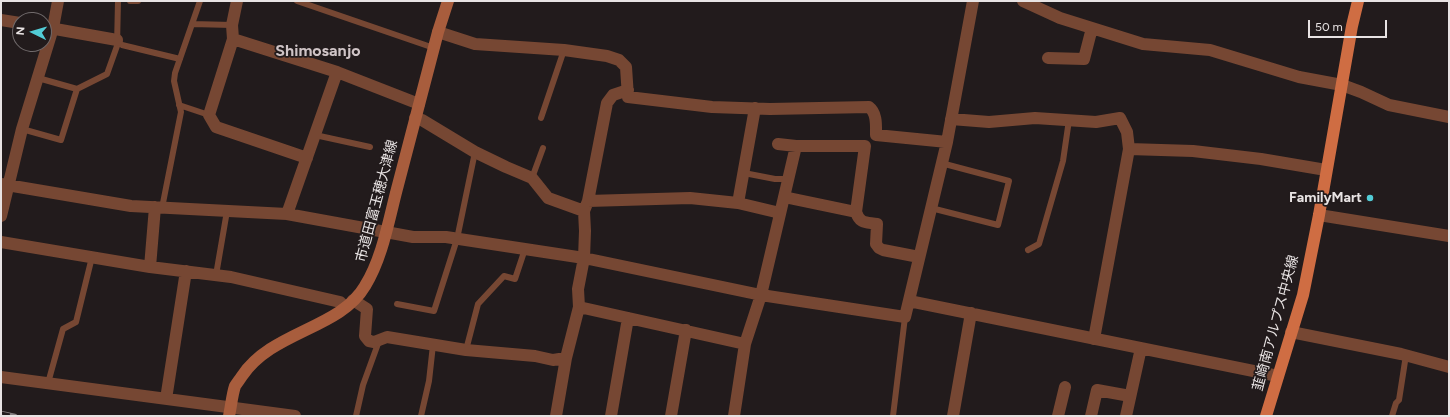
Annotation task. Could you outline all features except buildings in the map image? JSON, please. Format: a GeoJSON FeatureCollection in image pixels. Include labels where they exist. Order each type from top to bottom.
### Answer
{"type":"FeatureCollection","features":[{"type":"Feature","properties":{"kind":"main road","name":"韮崎南アルプス中央線"},"geometry":{"type":"LineString","coordinates":[[1266,416],[1303,295],[1319,215],[1352,26],[1358,1]]}},
{"type":"Feature","properties":{"kind":"street"},"geometry":{"type":"LineString","coordinates":[[52,17],[58,1]]}},
{"type":"Feature","properties":{"kind":"street"},"geometry":{"type":"LineString","coordinates":[[237,1],[232,25],[233,39],[209,115],[216,127],[307,158]]}},
{"type":"Feature","properties":{"kind":"street","name":"市道田富玉穂大津線"},"geometry":{"type":"LineString","coordinates":[[230,412],[235,386],[246,370],[259,357],[273,346],[319,323],[349,304],[365,288],[373,271],[385,233],[438,32],[448,1]]}},
{"type":"Feature","properties":{"kind":"street"},"geometry":{"type":"LineString","coordinates":[[5,185],[131,206],[287,214],[385,233],[413,237],[446,237],[584,258],[761,295],[905,317],[942,163],[973,1]]}},
{"type":"Feature","properties":{"kind":"street"},"geometry":{"type":"LineString","coordinates":[[1022,1],[1060,18],[1143,44],[1210,50],[1299,77],[1342,85],[1389,105],[1449,117]]}},
{"type":"Feature","properties":{"kind":"street"},"geometry":{"type":"LineString","coordinates":[[1,20],[12,22]]}},
{"type":"Feature","properties":{"kind":"street"},"geometry":{"type":"LineString","coordinates":[[1048,58],[1084,59],[1092,28]]}},
{"type":"Feature","properties":{"kind":"street"},"geometry":{"type":"LineString","coordinates":[[52,29],[117,40]]}},
{"type":"Feature","properties":{"kind":"street"},"geometry":{"type":"LineString","coordinates":[[438,32],[475,44],[564,50],[607,56],[619,60],[626,67],[628,97],[712,107],[869,107],[873,110],[875,117],[876,135],[946,142]]}},
{"type":"Feature","properties":{"kind":"street"},"geometry":{"type":"LineString","coordinates":[[233,39],[337,72],[419,104]]}},
{"type":"Feature","properties":{"kind":"street"},"geometry":{"type":"LineString","coordinates":[[1,216],[5,185],[38,78],[43,52]]}},
{"type":"Feature","properties":{"kind":"street"},"geometry":{"type":"LineString","coordinates":[[287,214],[337,72]]}},
{"type":"Feature","properties":{"kind":"street"},"geometry":{"type":"LineString","coordinates":[[556,416],[566,358],[579,307],[578,289],[584,258],[586,206],[607,103],[613,95],[628,90]]}},
{"type":"Feature","properties":{"kind":"street"},"geometry":{"type":"LineString","coordinates":[[738,203],[755,108]]}},
{"type":"Feature","properties":{"kind":"street"},"geometry":{"type":"LineString","coordinates":[[415,118],[422,120],[475,152],[532,178],[548,198],[586,206],[690,198],[738,203],[780,213]]}},
{"type":"Feature","properties":{"kind":"street"},"geometry":{"type":"LineString","coordinates":[[951,119],[989,122],[1035,118],[1096,122],[1120,118],[1127,132],[1129,149],[1094,339]]}},
{"type":"Feature","properties":{"kind":"street"},"geometry":{"type":"LineString","coordinates":[[778,144],[796,146],[865,146],[856,212],[858,218],[863,222],[877,224],[876,244],[879,248],[919,257]]}},
{"type":"Feature","properties":{"kind":"street"},"geometry":{"type":"LineString","coordinates":[[734,416],[745,344],[761,295],[796,146]]}},
{"type":"Feature","properties":{"kind":"street"},"geometry":{"type":"LineString","coordinates":[[1129,149],[1193,151],[1261,159],[1326,170]]}},
{"type":"Feature","properties":{"kind":"street"},"geometry":{"type":"LineString","coordinates":[[784,197],[856,212]]}},
{"type":"Feature","properties":{"kind":"street"},"geometry":{"type":"LineString","coordinates":[[150,267],[159,208]]}},
{"type":"Feature","properties":{"kind":"street"},"geometry":{"type":"LineString","coordinates":[[1319,215],[1449,236]]}},
{"type":"Feature","properties":{"kind":"street"},"geometry":{"type":"LineString","coordinates":[[1,242],[150,267],[231,277],[349,304],[367,309],[365,336],[369,341],[374,342],[387,337],[466,350],[536,356],[553,360],[566,358]]}},
{"type":"Feature","properties":{"kind":"street"},"geometry":{"type":"LineString","coordinates":[[166,399],[186,271]]}},
{"type":"Feature","properties":{"kind":"street"},"geometry":{"type":"LineString","coordinates":[[909,301],[1278,376]]}},
{"type":"Feature","properties":{"kind":"street"},"geometry":{"type":"LineString","coordinates":[[579,307],[745,344]]}},
{"type":"Feature","properties":{"kind":"street"},"geometry":{"type":"LineString","coordinates":[[953,416],[971,313]]}},
{"type":"Feature","properties":{"kind":"street"},"geometry":{"type":"LineString","coordinates":[[611,416],[628,318]]}},
{"type":"Feature","properties":{"kind":"street"},"geometry":{"type":"LineString","coordinates":[[671,416],[686,330]]}},
{"type":"Feature","properties":{"kind":"street"},"geometry":{"type":"LineString","coordinates":[[1291,332],[1406,355],[1449,366]]}},
{"type":"Feature","properties":{"kind":"street"},"geometry":{"type":"LineString","coordinates":[[1126,416],[1141,348]]}},
{"type":"Feature","properties":{"kind":"street"},"geometry":{"type":"LineString","coordinates":[[1,377],[166,399],[230,412],[295,416]]}},
{"type":"Feature","properties":{"kind":"street"},"geometry":{"type":"LineString","coordinates":[[1058,416],[1065,387]]}},
{"type":"Feature","properties":{"kind":"street"},"geometry":{"type":"LineString","coordinates":[[1091,416],[1097,390],[1130,396]]}},
{"type":"Feature","properties":{"kind":"lane"},"geometry":{"type":"LineString","coordinates":[[38,78],[77,89],[108,74],[117,46],[118,1]]}},
{"type":"Feature","properties":{"kind":"lane"},"geometry":{"type":"LineString","coordinates":[[130,1],[138,1]]}},
{"type":"Feature","properties":{"kind":"lane"},"geometry":{"type":"LineString","coordinates":[[159,208],[181,112],[174,81],[200,1]]}},
{"type":"Feature","properties":{"kind":"lane"},"geometry":{"type":"LineString","coordinates":[[297,1],[434,48]]}},
{"type":"Feature","properties":{"kind":"lane"},"geometry":{"type":"LineString","coordinates":[[192,24],[232,25]]}},
{"type":"Feature","properties":{"kind":"lane"},"geometry":{"type":"LineString","coordinates":[[117,40],[122,45],[180,59]]}},
{"type":"Feature","properties":{"kind":"lane"},"geometry":{"type":"LineString","coordinates":[[541,118],[564,50]]}},
{"type":"Feature","properties":{"kind":"lane"},"geometry":{"type":"LineString","coordinates":[[22,129],[61,140],[77,89]]}},
{"type":"Feature","properties":{"kind":"lane"},"geometry":{"type":"LineString","coordinates":[[180,105],[209,115]]}},
{"type":"Feature","properties":{"kind":"lane"},"geometry":{"type":"LineString","coordinates":[[1028,250],[1039,244],[1063,161],[1070,120]]}},
{"type":"Feature","properties":{"kind":"lane"},"geometry":{"type":"LineString","coordinates":[[315,136],[370,147]]}},
{"type":"Feature","properties":{"kind":"lane"},"geometry":{"type":"LineString","coordinates":[[532,178],[543,148]]}},
{"type":"Feature","properties":{"kind":"lane"},"geometry":{"type":"LineString","coordinates":[[397,304],[434,311],[457,239],[475,152]]}},
{"type":"Feature","properties":{"kind":"lane"},"geometry":{"type":"LineString","coordinates":[[930,208],[998,225],[1009,181],[942,163]]}},
{"type":"Feature","properties":{"kind":"lane"},"geometry":{"type":"LineString","coordinates":[[744,173],[776,179],[788,179]]}},
{"type":"Feature","properties":{"kind":"lane"},"geometry":{"type":"LineString","coordinates":[[216,275],[227,211]]}},
{"type":"Feature","properties":{"kind":"lane"},"geometry":{"type":"LineString","coordinates":[[466,350],[478,304],[504,276],[515,279],[525,249]]}},
{"type":"Feature","properties":{"kind":"lane"},"geometry":{"type":"LineString","coordinates":[[48,383],[63,328],[76,322],[92,257]]}},
{"type":"Feature","properties":{"kind":"lane"},"geometry":{"type":"LineString","coordinates":[[893,416],[905,317]]}},
{"type":"Feature","properties":{"kind":"lane"},"geometry":{"type":"LineString","coordinates":[[356,416],[363,385],[379,340]]}},
{"type":"Feature","properties":{"kind":"lane"},"geometry":{"type":"LineString","coordinates":[[421,416],[429,381],[433,345]]}},
{"type":"Feature","properties":{"kind":"lane"},"geometry":{"type":"LineString","coordinates":[[1392,416],[1396,403],[1399,400],[1406,355]]}},
{"type":"Feature","properties":{"kind":"railway"},"geometry":{"type":"LineString","coordinates":[[1,413],[15,416]]}},
{"type":"Feature","properties":{"kind":"place","name":"FamilyMart"},"geometry":{"type":"Point","coordinates":[1370,198]}},
{"type":"Feature","properties":{"kind":"district","name":"Shimosanjo"},"geometry":{"type":"Point","coordinates":[318,51]}}]}
